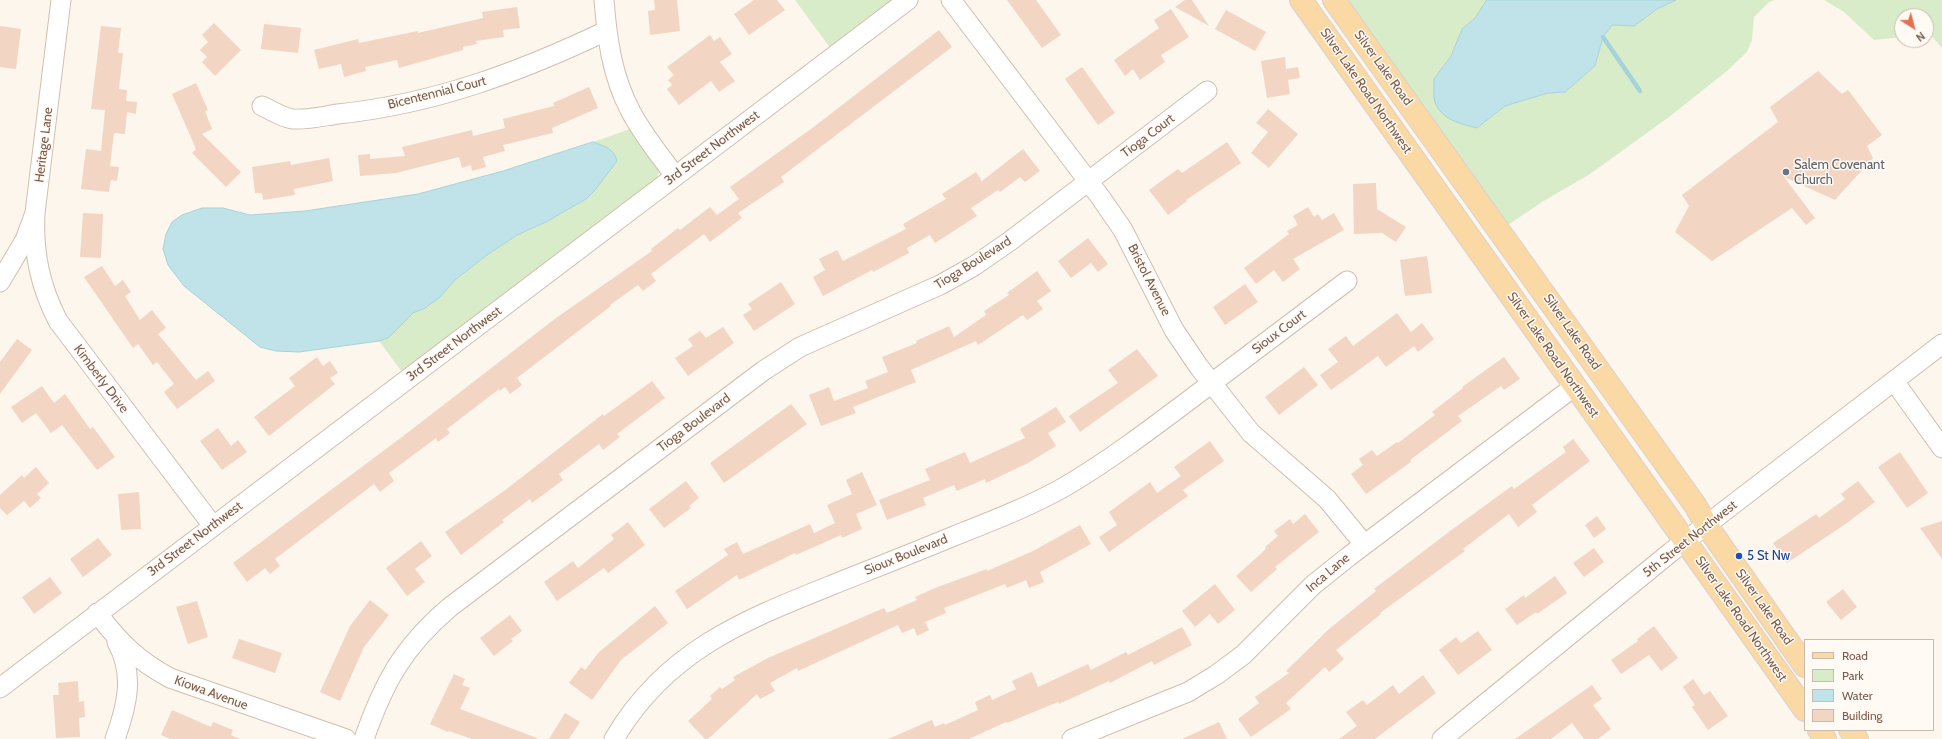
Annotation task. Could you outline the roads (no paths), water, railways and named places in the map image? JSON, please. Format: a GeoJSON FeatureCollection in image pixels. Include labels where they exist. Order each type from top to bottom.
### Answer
{"type":"FeatureCollection","features":[{"type":"Feature","properties":{"kind":"main road","name":"Silver Lake Road Northwest"},"geometry":{"type":"LineString","coordinates":[[1301,0],[1804,709]]}},
{"type":"Feature","properties":{"kind":"main road","name":"Silver Lake Road"},"geometry":{"type":"LineString","coordinates":[[1334,0],[1691,499],[1706,526],[1804,665]]}},
{"type":"Feature","properties":{"kind":"main road"},"geometry":{"type":"LineString","coordinates":[[1851,731],[1857,739]]}},
{"type":"Feature","properties":{"kind":"street","name":"Heritage Lane"},"geometry":{"type":"LineString","coordinates":[[0,282],[25,240],[35,213],[61,0]]}},
{"type":"Feature","properties":{"kind":"street"},"geometry":{"type":"LineString","coordinates":[[604,0],[606,31],[611,59],[617,78],[630,110],[646,137],[675,176]]}},
{"type":"Feature","properties":{"kind":"street","name":"3rd Street Northwest"},"geometry":{"type":"LineString","coordinates":[[0,688],[908,0]]}},
{"type":"Feature","properties":{"kind":"street","name":"Bristol Avenue"},"geometry":{"type":"LineString","coordinates":[[951,0],[1088,181],[1123,230],[1174,330],[1211,383],[1251,433],[1328,499],[1364,544]]}},
{"type":"Feature","properties":{"kind":"street","name":"Bicentennial Court"},"geometry":{"type":"LineString","coordinates":[[262,106],[292,119],[359,112],[425,99],[481,83],[539,63],[606,31]]}},
{"type":"Feature","properties":{"kind":"street","name":"Tioga Court"},"geometry":{"type":"LineString","coordinates":[[1088,181],[1207,91]]}},
{"type":"Feature","properties":{"kind":"street","name":"Tioga Boulevard"},"geometry":{"type":"LineString","coordinates":[[364,739],[381,692],[394,668],[429,625],[450,607],[763,371],[800,347],[940,285],[974,266],[1088,181]]}},
{"type":"Feature","properties":{"kind":"street","name":"Kimberly Drive"},"geometry":{"type":"LineString","coordinates":[[35,213],[35,257],[40,279],[48,302],[58,321],[213,526]]}},
{"type":"Feature","properties":{"kind":"street","name":"Sioux Court"},"geometry":{"type":"LineString","coordinates":[[1211,383],[1347,281]]}},
{"type":"Feature","properties":{"kind":"street","name":"5th Street Northwest"},"geometry":{"type":"LineString","coordinates":[[1442,739],[1706,526],[1942,344]]}},
{"type":"Feature","properties":{"kind":"street"},"geometry":{"type":"LineString","coordinates":[[1894,381],[1942,448]]}},
{"type":"Feature","properties":{"kind":"street","name":"Sioux Boulevard"},"geometry":{"type":"LineString","coordinates":[[614,739],[641,700],[657,683],[682,661],[732,628],[775,608],[988,523],[1065,486],[1114,456],[1211,383]]}},
{"type":"Feature","properties":{"kind":"street","name":"Inca Lane"},"geometry":{"type":"LineString","coordinates":[[1072,739],[1188,692],[1216,675],[1243,655],[1313,585],[1364,544],[1576,386]]}},
{"type":"Feature","properties":{"kind":"street","name":"Kiowa Avenue"},"geometry":{"type":"LineString","coordinates":[[97,613],[129,651],[146,665],[170,678],[346,739]]}},
{"type":"Feature","properties":{"kind":"street"},"geometry":{"type":"LineString","coordinates":[[110,630],[122,651],[127,670],[128,689],[126,708],[115,739]]}},
{"type":"Feature","properties":{"kind":"water"},"geometry":{"type":"Polygon","coordinates":[[[1487,0],[1676,0],[1657,9],[1634,26],[1612,25],[1603,37],[1595,66],[1565,92],[1548,93],[1505,106],[1477,128],[1453,120],[1442,113],[1435,102],[1434,79],[1451,56],[1462,29],[1475,18],[1487,0]]]}},
{"type":"Feature","properties":{"kind":"water"},"geometry":{"type":"Polygon","coordinates":[[[593,142],[611,151],[616,157],[617,161],[595,190],[586,199],[546,222],[517,235],[487,255],[456,279],[439,298],[425,308],[413,313],[388,338],[379,341],[299,352],[276,351],[260,347],[184,286],[168,265],[163,249],[166,234],[172,222],[182,215],[202,208],[223,208],[250,215],[305,211],[418,194],[503,171],[593,142]]]}},
{"type":"Feature","properties":{"kind":"waterway"},"geometry":{"type":"LineString","coordinates":[[1603,37],[1640,91]]}},
{"type":"Feature","properties":{"kind":"place","name":"Salem Covenant Church"},"geometry":{"type":"Point","coordinates":[1786,172]}},
{"type":"Feature","properties":{"kind":"place","name":"5 St Nw"},"geometry":{"type":"Point","coordinates":[1739,556]}}]}
